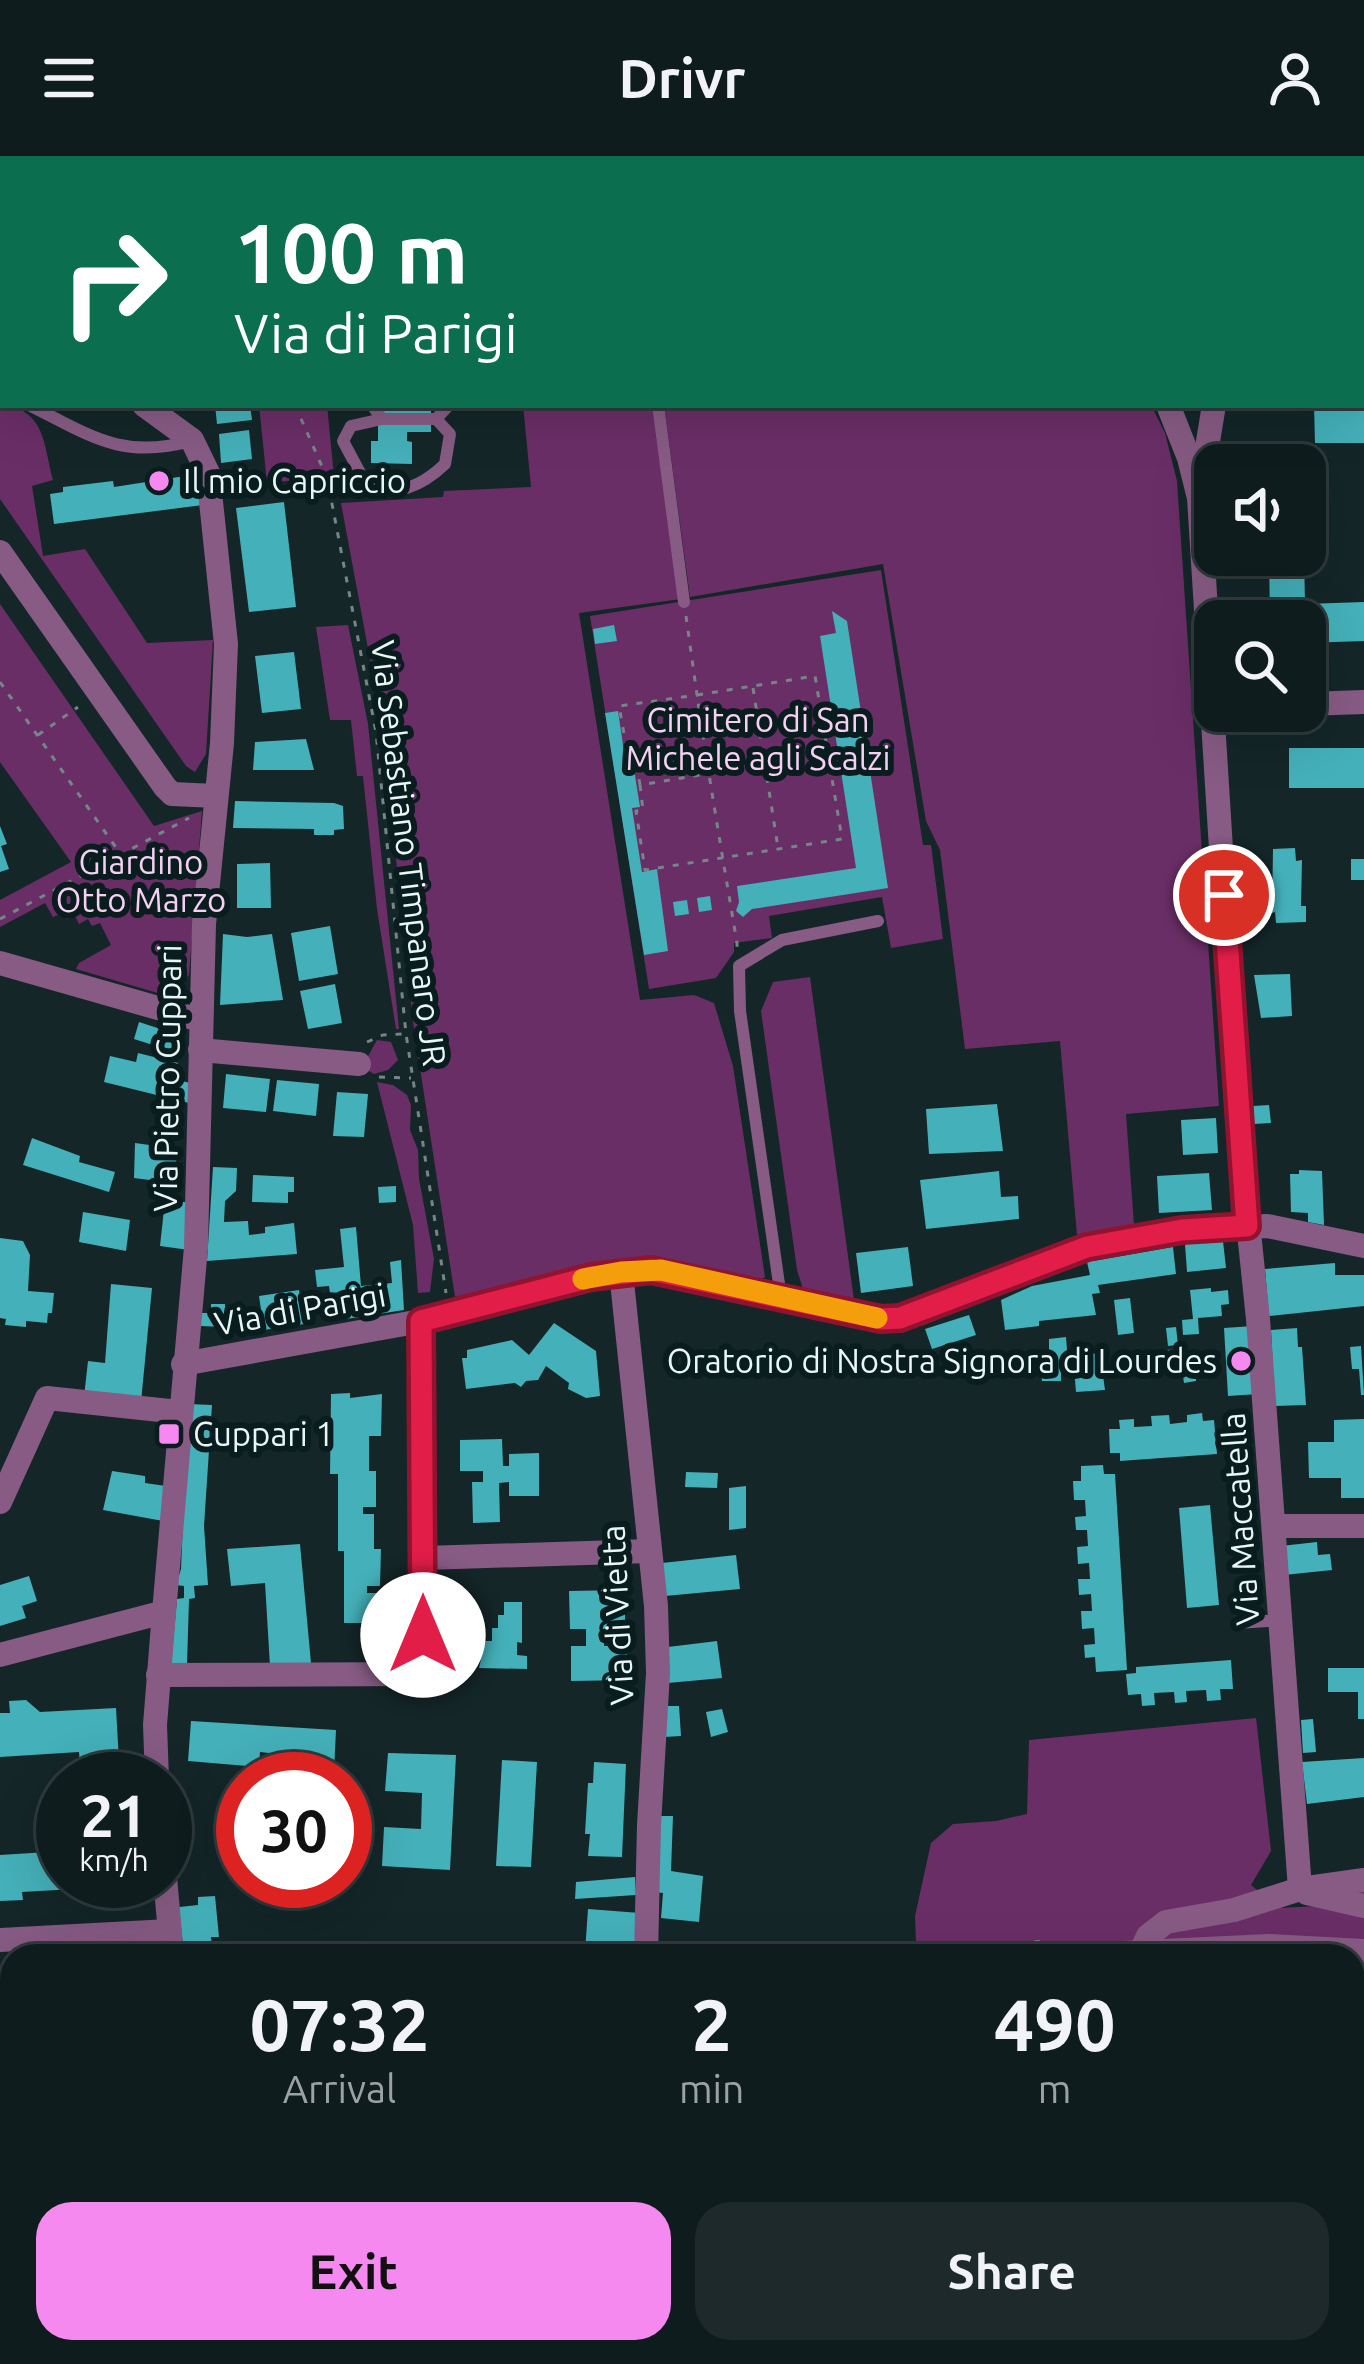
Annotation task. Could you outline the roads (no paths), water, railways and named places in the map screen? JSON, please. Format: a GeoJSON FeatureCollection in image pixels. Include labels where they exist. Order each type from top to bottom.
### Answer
{"type":"FeatureCollection","features":[{"type":"Feature","properties":{"kind":"street"},"geometry":{"type":"LineString","coordinates":[[147,408],[192,440]]}},
{"type":"Feature","properties":{"kind":"street","name":"Via Maccatella"},"geometry":{"type":"LineString","coordinates":[[1169,408],[1194,478]]}},
{"type":"Feature","properties":{"kind":"street","name":"Via Maccatella"},"geometry":{"type":"LineString","coordinates":[[1208,444],[1214,408]]}},
{"type":"Feature","properties":{"kind":"street","name":"Via Pietro Cuppari"},"geometry":{"type":"LineString","coordinates":[[157,1752],[158,1675],[196,1247],[204,924],[226,644],[211,484],[192,440]]}},
{"type":"Feature","properties":{"kind":"street"},"geometry":{"type":"LineString","coordinates":[[0,552],[170,792],[215,800]]}},
{"type":"Feature","properties":{"kind":"street"},"geometry":{"type":"LineString","coordinates":[[1326,703],[1364,702]]}},
{"type":"Feature","properties":{"kind":"street","name":"Via Maccatella"},"geometry":{"type":"LineString","coordinates":[[1215,732],[1247,1226],[1300,1889]]}},
{"type":"Feature","properties":{"kind":"street"},"geometry":{"type":"LineString","coordinates":[[0,963],[200,1020]]}},
{"type":"Feature","properties":{"kind":"street"},"geometry":{"type":"LineString","coordinates":[[200,1050],[358,1064]]}},
{"type":"Feature","properties":{"kind":"street","name":"Via di Parigi"},"geometry":{"type":"LineString","coordinates":[[183,1364],[421,1321],[621,1272],[661,1270],[881,1319],[900,1318],[1087,1247],[1169,1232],[1268,1226],[1364,1246]]}},
{"type":"Feature","properties":{"kind":"street","name":"Via di Vietta"},"geometry":{"type":"LineString","coordinates":[[621,1272],[658,1673],[647,1944]]}},
{"type":"Feature","properties":{"kind":"street"},"geometry":{"type":"LineString","coordinates":[[158,1675],[423,1674],[421,1321]]}},
{"type":"Feature","properties":{"kind":"street"},"geometry":{"type":"LineString","coordinates":[[0,1502],[47,1398],[179,1412]]}},
{"type":"Feature","properties":{"kind":"street"},"geometry":{"type":"LineString","coordinates":[[1274,1526],[1364,1526]]}},
{"type":"Feature","properties":{"kind":"street"},"geometry":{"type":"LineString","coordinates":[[424,1558],[650,1551]]}},
{"type":"Feature","properties":{"kind":"street"},"geometry":{"type":"LineString","coordinates":[[0,1655],[164,1612]]}},
{"type":"Feature","properties":{"kind":"street"},"geometry":{"type":"LineString","coordinates":[[1144,1944],[1166,1922],[1234,1910],[1300,1889],[1364,1880]]}},
{"type":"Feature","properties":{"kind":"street"},"geometry":{"type":"LineString","coordinates":[[1300,1889],[1316,1898],[1364,1906]]}},
{"type":"Feature","properties":{"kind":"street"},"geometry":{"type":"LineString","coordinates":[[0,1940],[171,1944],[168,1908]]}},
{"type":"Feature","properties":{"kind":"lane"},"geometry":{"type":"LineString","coordinates":[[34,408],[91,438],[122,448],[159,448],[192,440]]}},
{"type":"Feature","properties":{"kind":"lane"},"geometry":{"type":"LineString","coordinates":[[374,408],[382,419]]}},
{"type":"Feature","properties":{"kind":"lane"},"geometry":{"type":"LineString","coordinates":[[436,419],[446,408]]}},
{"type":"Feature","properties":{"kind":"lane"},"geometry":{"type":"LineString","coordinates":[[658,408],[684,602]]}},
{"type":"Feature","properties":{"kind":"lane"},"geometry":{"type":"LineString","coordinates":[[382,419],[436,419],[450,434],[445,464],[423,482],[396,490],[366,484],[343,441],[346,429],[356,423],[382,419]]}},
{"type":"Feature","properties":{"kind":"lane"},"geometry":{"type":"LineString","coordinates":[[781,1298],[740,1012],[739,966],[782,940],[878,921]]}},
{"type":"Feature","properties":{"kind":"lane"},"geometry":{"type":"LineString","coordinates":[[1237,1623],[1281,1620]]}},
{"type":"Feature","properties":{"kind":"place","name":"Il mio Capriccio"},"geometry":{"type":"Point","coordinates":[159,481]}},
{"type":"Feature","properties":{"kind":"place","name":"Oratorio di Nostra Signora di Lourdes"},"geometry":{"type":"Point","coordinates":[1241,1361]}},
{"type":"Feature","properties":{"kind":"place","name":"Cuppari 1"},"geometry":{"type":"Point","coordinates":[169,1434]}},
{"type":"Feature","properties":{"kind":"park label","name":"Cimitero di San Michele agli Scalzi"},"geometry":{"type":"Point","coordinates":[758,739]}},
{"type":"Feature","properties":{"kind":"park label","name":"Giardino Otto Marzo"},"geometry":{"type":"Point","coordinates":[141,881]}}]}
